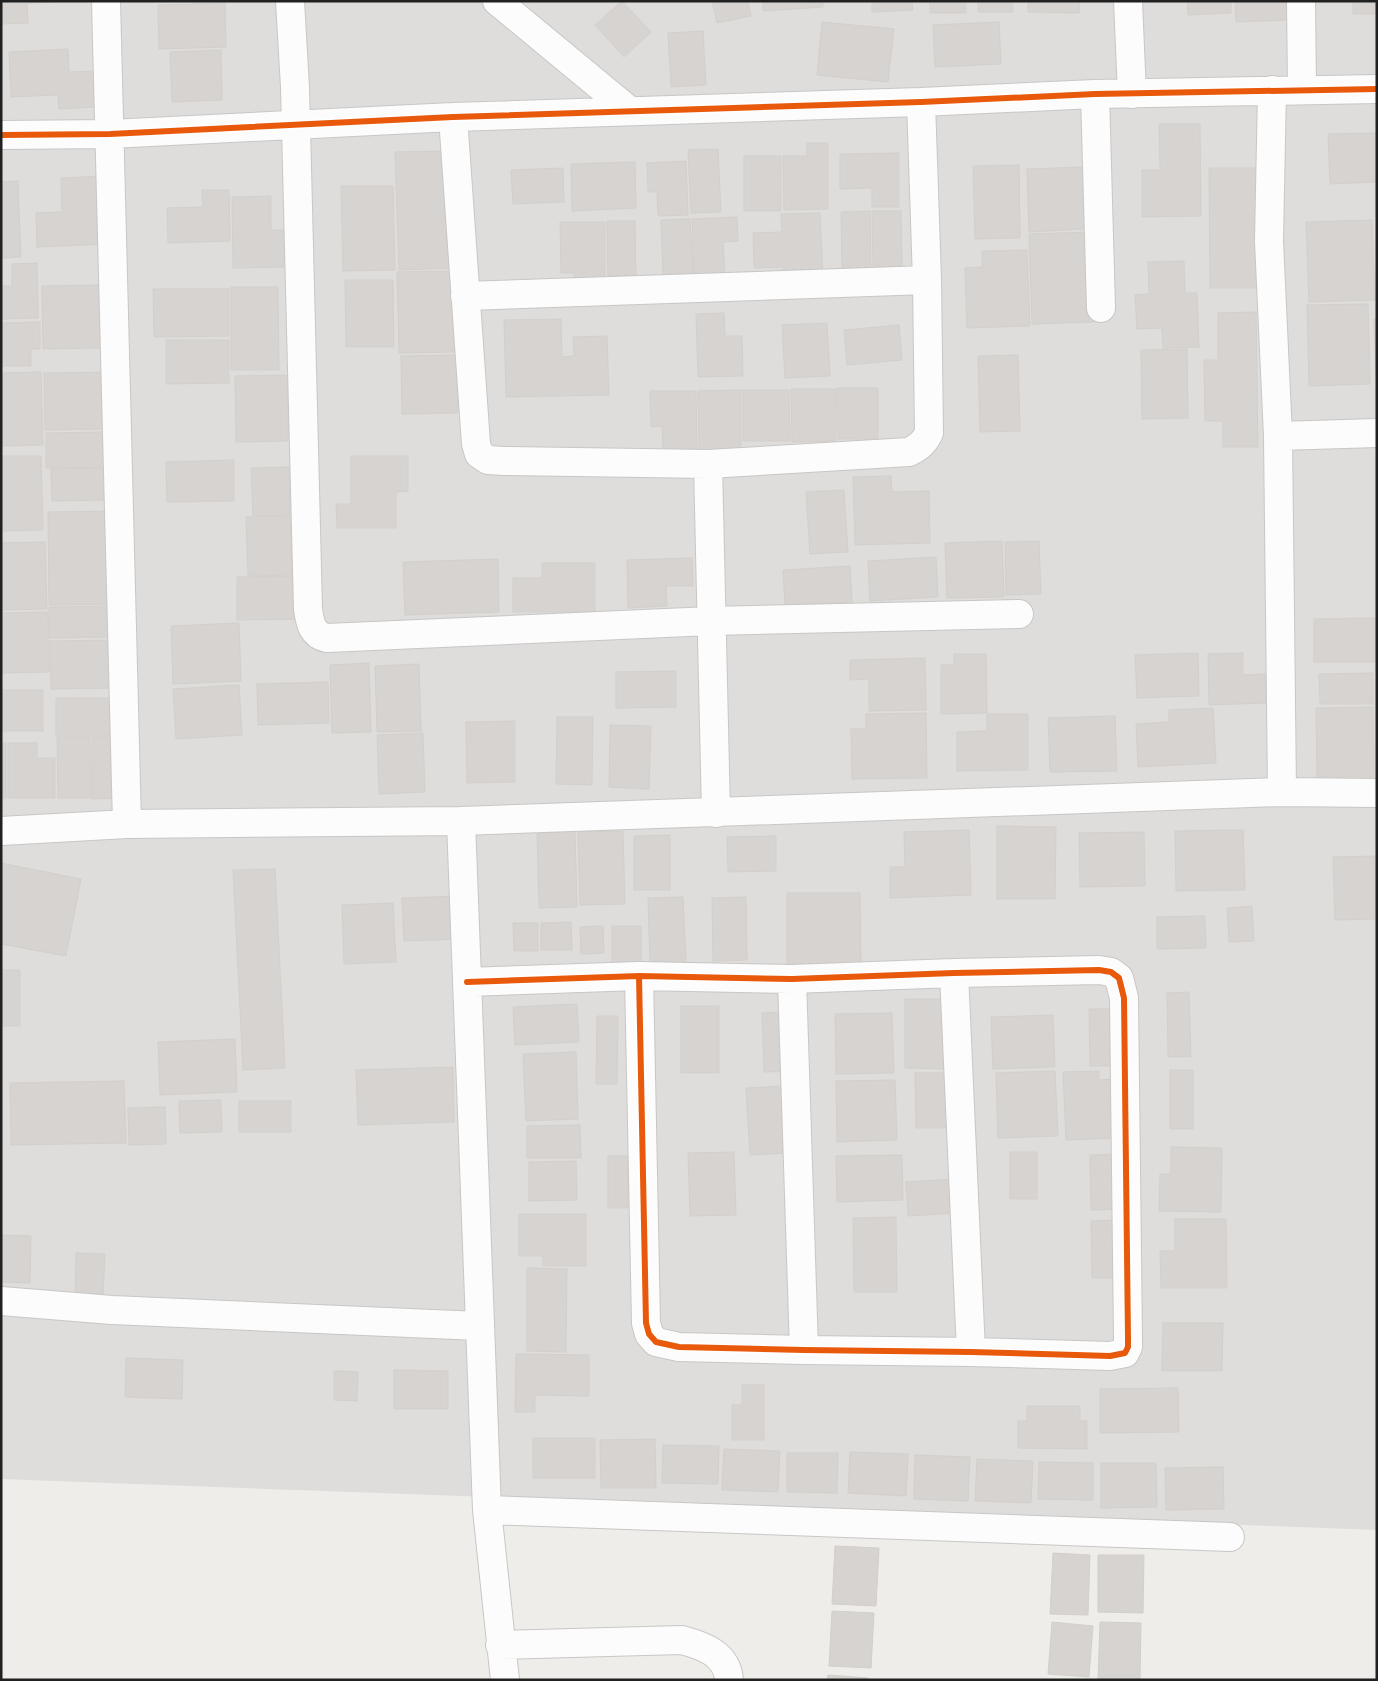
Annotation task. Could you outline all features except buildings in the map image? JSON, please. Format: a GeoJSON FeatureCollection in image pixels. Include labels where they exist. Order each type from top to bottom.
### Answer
{"type":"FeatureCollection","features":[{"type":"Feature","properties":{"kind":"street"},"geometry":{"type":"LineString","coordinates":[[106,1],[127,824]]}},
{"type":"Feature","properties":{"kind":"street"},"geometry":{"type":"LineString","coordinates":[[290,1],[295,87],[308,609],[310,624],[320,637],[711,621],[1019,614]]}},
{"type":"Feature","properties":{"kind":"street"},"geometry":{"type":"LineString","coordinates":[[497,1],[630,111]]}},
{"type":"Feature","properties":{"kind":"street"},"geometry":{"type":"LineString","coordinates":[[1128,1],[1132,94]]}},
{"type":"Feature","properties":{"kind":"street"},"geometry":{"type":"LineString","coordinates":[[1301,1],[1302,90]]}},
{"type":"Feature","properties":{"kind":"street"},"geometry":{"type":"LineString","coordinates":[[1,135],[110,134],[453,117],[922,102],[1095,94],[1377,89]]}},
{"type":"Feature","properties":{"kind":"street"},"geometry":{"type":"LineString","coordinates":[[1272,90],[1269,242],[1278,436],[1282,792]]}},
{"type":"Feature","properties":{"kind":"street"},"geometry":{"type":"LineString","coordinates":[[1095,94],[1101,308]]}},
{"type":"Feature","properties":{"kind":"street"},"geometry":{"type":"LineString","coordinates":[[453,117],[476,444],[479,454],[488,460],[504,461],[708,464],[908,452],[918,448],[924,442],[929,433],[922,102]]}},
{"type":"Feature","properties":{"kind":"street"},"geometry":{"type":"LineString","coordinates":[[465,296],[927,280]]}},
{"type":"Feature","properties":{"kind":"street"},"geometry":{"type":"LineString","coordinates":[[1278,436],[1377,433]]}},
{"type":"Feature","properties":{"kind":"street"},"geometry":{"type":"LineString","coordinates":[[708,464],[716,813]]}},
{"type":"Feature","properties":{"kind":"street"},"geometry":{"type":"LineString","coordinates":[[1,831],[127,824],[461,821],[1282,792],[1377,793]]}},
{"type":"Feature","properties":{"kind":"street"},"geometry":{"type":"LineString","coordinates":[[461,821],[487,1510],[505,1680]]}},
{"type":"Feature","properties":{"kind":"street"},"geometry":{"type":"LineString","coordinates":[[467,982],[639,976],[792,979],[954,973],[1099,970],[1111,972],[1119,978],[1124,998],[1128,1348],[1125,1353],[1110,1356],[804,1350],[679,1347],[656,1342],[649,1334],[646,1323],[639,976]]}},
{"type":"Feature","properties":{"kind":"street"},"geometry":{"type":"LineString","coordinates":[[954,973],[971,1352]]}},
{"type":"Feature","properties":{"kind":"street"},"geometry":{"type":"LineString","coordinates":[[792,979],[804,1350]]}},
{"type":"Feature","properties":{"kind":"street"},"geometry":{"type":"LineString","coordinates":[[1,1301],[112,1310],[479,1326]]}},
{"type":"Feature","properties":{"kind":"street"},"geometry":{"type":"LineString","coordinates":[[487,1510],[1230,1537]]}},
{"type":"Feature","properties":{"kind":"street"},"geometry":{"type":"LineString","coordinates":[[500,1645],[682,1640],[700,1645],[723,1660],[729,1672],[729,1680]]}},
{"type":"Feature","properties":{"kind":"shaded area"},"geometry":{"type":"Polygon","coordinates":[[[1,1],[1377,1],[1377,1530],[1,1479],[1,1]]]}},
{"type":"Feature","properties":{"kind":"cycle path"},"geometry":{"type":"LineString","coordinates":[[1,135],[110,134],[453,117],[921,102],[1095,94],[1377,89]]}},
{"type":"Feature","properties":{"kind":"cycle path"},"geometry":{"type":"LineString","coordinates":[[467,982],[639,976],[792,979],[954,973],[1099,970],[1111,972],[1119,978],[1124,998],[1128,1339],[1128,1347],[1125,1353],[1110,1356],[804,1350],[679,1347],[656,1342],[649,1334],[646,1323],[639,976]]}}]}
